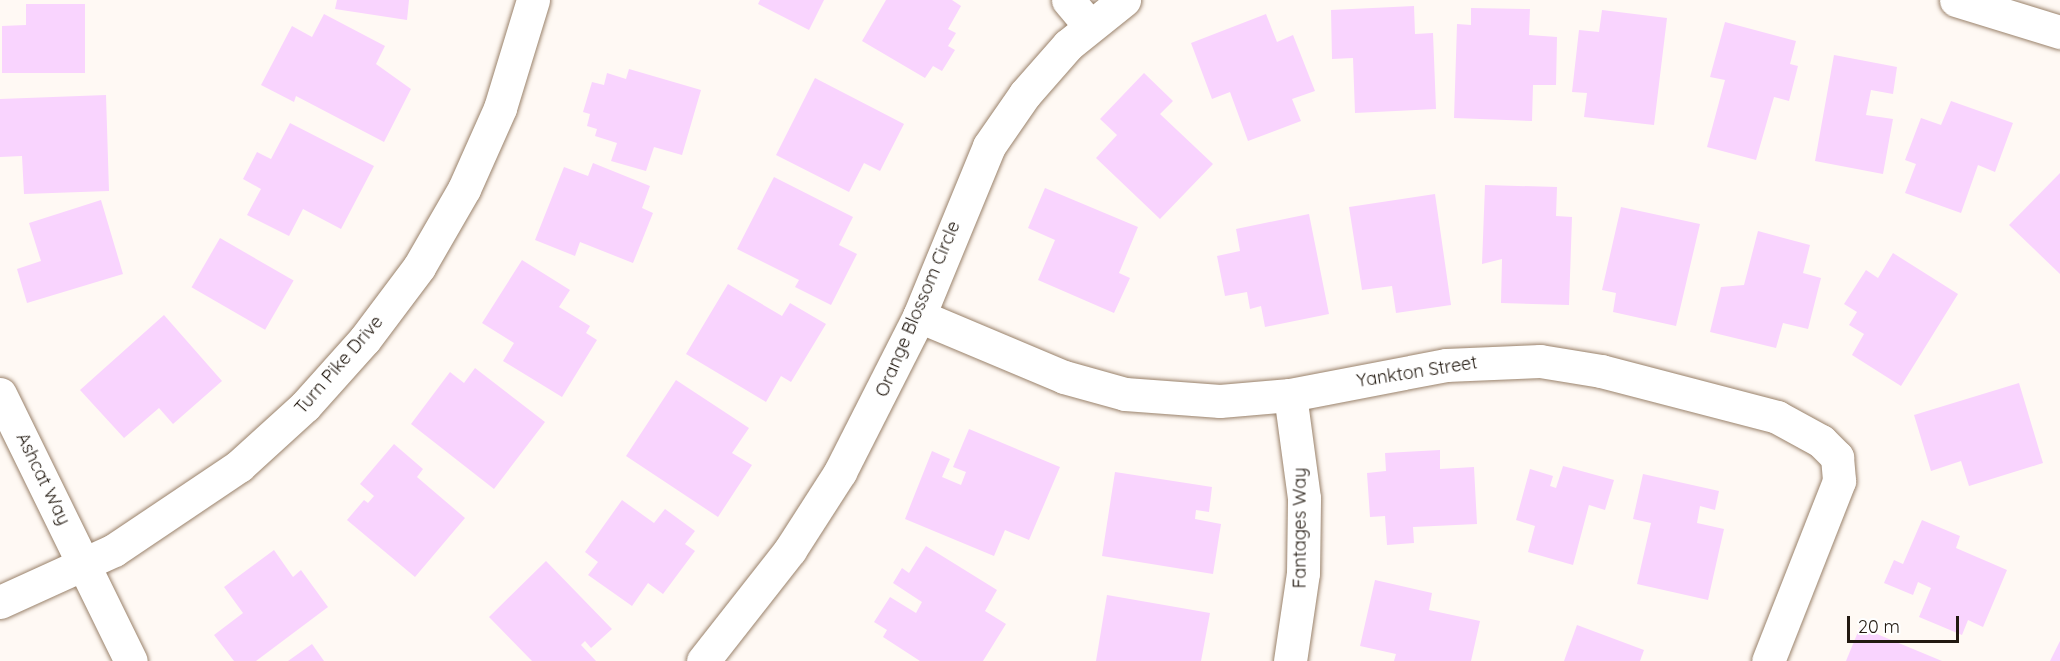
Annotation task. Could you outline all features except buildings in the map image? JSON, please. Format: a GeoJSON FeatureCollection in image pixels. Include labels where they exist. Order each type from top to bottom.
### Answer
{"type":"FeatureCollection","features":[{"type":"Feature","properties":{"kind":"street","name":"Turn Pike Drive"},"geometry":{"type":"LineString","coordinates":[[0,602],[85,565],[166,518],[239,466],[305,406],[365,339],[419,267],[464,189],[500,108],[532,0]]}},
{"type":"Feature","properties":{"kind":"street"},"geometry":{"type":"LineString","coordinates":[[1068,0],[1090,26]]}},
{"type":"Feature","properties":{"kind":"street","name":"Orange Blossom Circle"},"geometry":{"type":"LineString","coordinates":[[703,661],[790,550],[840,472],[919,316],[989,146],[1025,94],[1090,26],[1124,0]]}},
{"type":"Feature","properties":{"kind":"street"},"geometry":{"type":"LineString","coordinates":[[1956,0],[2060,32]]}},
{"type":"Feature","properties":{"kind":"street","name":"Yankton Street"},"geometry":{"type":"LineString","coordinates":[[919,316],[1064,377],[1125,394],[1220,401],[1290,395],[1446,365],[1540,362],[1601,371],[1744,407],[1803,429],[1837,457],[1839,481],[1768,661]]}},
{"type":"Feature","properties":{"kind":"street","name":"Ashcat Way"},"geometry":{"type":"LineString","coordinates":[[0,394],[85,565]]}},
{"type":"Feature","properties":{"kind":"street","name":"Fantages Way"},"geometry":{"type":"LineString","coordinates":[[1290,395],[1304,498],[1303,573],[1290,661]]}},
{"type":"Feature","properties":{"kind":"street"},"geometry":{"type":"LineString","coordinates":[[85,565],[131,661]]}}]}
